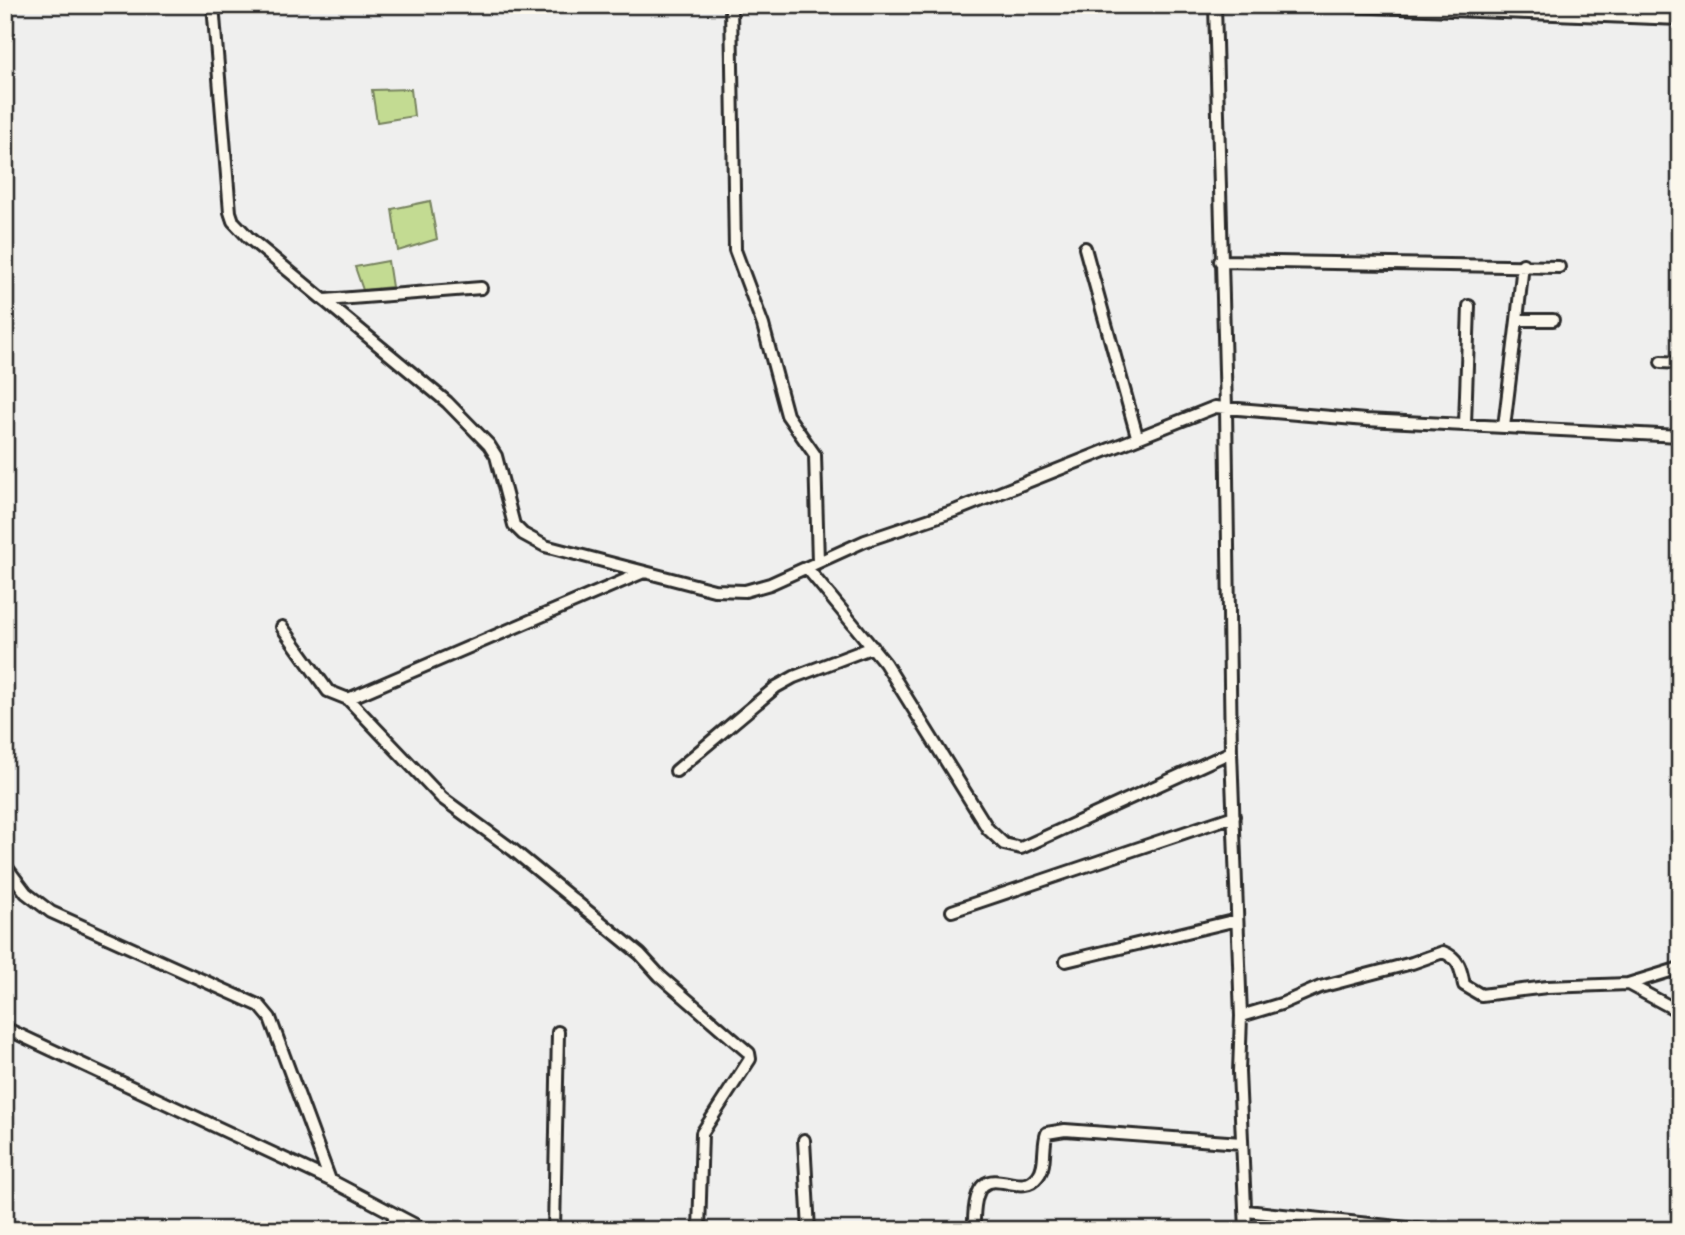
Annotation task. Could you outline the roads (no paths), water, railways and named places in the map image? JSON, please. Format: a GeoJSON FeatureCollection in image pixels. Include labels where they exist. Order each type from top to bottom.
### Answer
{"type":"FeatureCollection","features":[{"type":"Feature","properties":{"kind":"street"},"geometry":{"type":"LineString","coordinates":[[213,5],[230,212],[233,221],[447,402],[489,445],[496,456],[509,510],[518,530],[545,546],[730,592],[770,584],[865,541],[957,510],[1205,409],[1226,408],[1366,420],[1680,436]]}},
{"type":"Feature","properties":{"kind":"street"},"geometry":{"type":"LineString","coordinates":[[731,5],[735,250],[762,325],[787,415],[815,455],[818,562]]}},
{"type":"Feature","properties":{"kind":"street"},"geometry":{"type":"LineString","coordinates":[[1224,5],[1215,5],[1226,408],[1231,752],[1241,1016],[1241,1143],[1246,1230]]}},
{"type":"Feature","properties":{"kind":"street"},"geometry":{"type":"LineString","coordinates":[[1322,5],[1430,11],[1534,9],[1680,19]]}},
{"type":"Feature","properties":{"kind":"street"},"geometry":{"type":"LineString","coordinates":[[1085,248],[1137,436]]}},
{"type":"Feature","properties":{"kind":"street"},"geometry":{"type":"LineString","coordinates":[[1220,261],[1523,264],[1559,267]]}},
{"type":"Feature","properties":{"kind":"street"},"geometry":{"type":"LineString","coordinates":[[1504,427],[1523,264]]}},
{"type":"Feature","properties":{"kind":"street"},"geometry":{"type":"LineString","coordinates":[[325,300],[481,288]]}},
{"type":"Feature","properties":{"kind":"street"},"geometry":{"type":"LineString","coordinates":[[1465,424],[1469,306]]}},
{"type":"Feature","properties":{"kind":"street"},"geometry":{"type":"LineString","coordinates":[[1517,320],[1553,320]]}},
{"type":"Feature","properties":{"kind":"street"},"geometry":{"type":"LineString","coordinates":[[1661,362],[1680,363]]}},
{"type":"Feature","properties":{"kind":"street"},"geometry":{"type":"LineString","coordinates":[[807,568],[873,648],[988,829],[1004,844],[1020,848],[1231,752]]}},
{"type":"Feature","properties":{"kind":"street"},"geometry":{"type":"LineString","coordinates":[[348,699],[643,572]]}},
{"type":"Feature","properties":{"kind":"street"},"geometry":{"type":"LineString","coordinates":[[282,627],[328,691],[348,699],[442,798],[513,850],[640,954],[660,976],[749,1053],[750,1059],[702,1133],[699,1230]]}},
{"type":"Feature","properties":{"kind":"street"},"geometry":{"type":"LineString","coordinates":[[676,771],[776,687],[794,677],[873,648]]}},
{"type":"Feature","properties":{"kind":"street"},"geometry":{"type":"LineString","coordinates":[[952,911],[1234,816]]}},
{"type":"Feature","properties":{"kind":"street"},"geometry":{"type":"LineString","coordinates":[[5,865],[26,893],[51,912],[260,1006],[270,1018],[330,1180]]}},
{"type":"Feature","properties":{"kind":"street"},"geometry":{"type":"LineString","coordinates":[[1066,961],[1237,920]]}},
{"type":"Feature","properties":{"kind":"street"},"geometry":{"type":"LineString","coordinates":[[1241,1016],[1281,1004],[1320,987],[1412,964],[1443,952],[1452,955],[1459,964],[1464,985],[1481,995],[1547,987],[1628,984],[1680,968]]}},
{"type":"Feature","properties":{"kind":"street"},"geometry":{"type":"LineString","coordinates":[[1628,984],[1680,1012]]}},
{"type":"Feature","properties":{"kind":"street"},"geometry":{"type":"LineString","coordinates":[[5,1028],[330,1180],[425,1230]]}},
{"type":"Feature","properties":{"kind":"street"},"geometry":{"type":"LineString","coordinates":[[554,1230],[558,1032]]}},
{"type":"Feature","properties":{"kind":"street"},"geometry":{"type":"LineString","coordinates":[[974,1230],[975,1195],[980,1186],[991,1182],[1028,1183],[1038,1176],[1042,1165],[1042,1144],[1047,1133],[1065,1130],[1241,1143]]}},
{"type":"Feature","properties":{"kind":"street"},"geometry":{"type":"LineString","coordinates":[[804,1140],[809,1230]]}},
{"type":"Feature","properties":{"kind":"street"},"geometry":{"type":"LineString","coordinates":[[1246,1211],[1427,1230]]}},
{"type":"Feature","properties":{"kind":"street"},"geometry":{"type":"LineString","coordinates":[[391,1230],[395,1216]]}}]}
